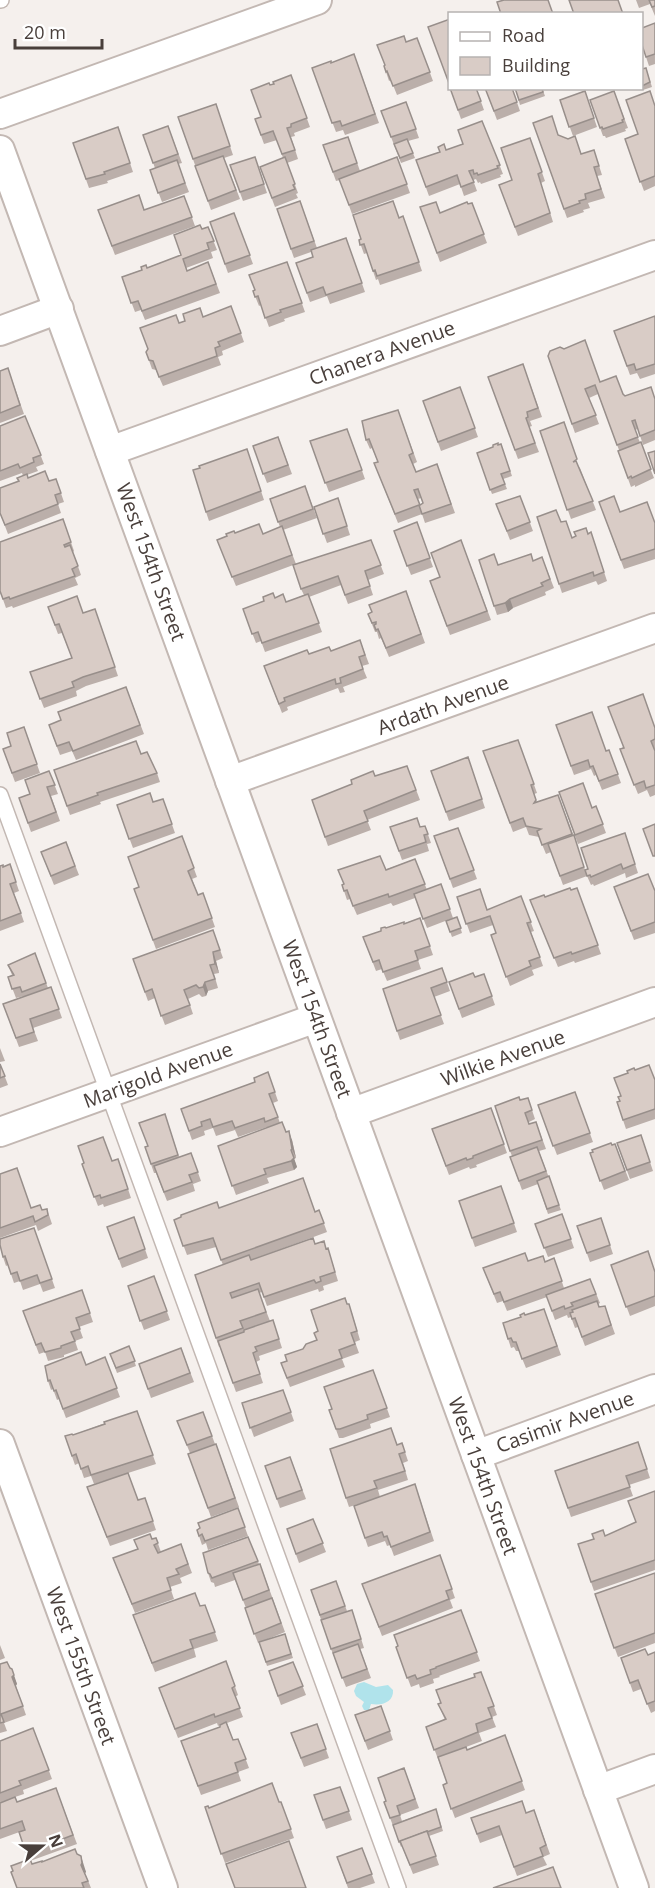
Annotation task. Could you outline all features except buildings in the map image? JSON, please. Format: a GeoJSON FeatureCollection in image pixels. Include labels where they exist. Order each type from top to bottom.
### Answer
{"type":"FeatureCollection","features":[{"type":"Feature","properties":{"kind":"street"},"geometry":{"type":"LineString","coordinates":[[0,114],[317,0]]}},
{"type":"Feature","properties":{"kind":"street","name":"West 154th Street"},"geometry":{"type":"LineString","coordinates":[[0,150],[634,1888]]}},
{"type":"Feature","properties":{"kind":"street","name":"Chanera Avenue"},"geometry":{"type":"LineString","coordinates":[[110,451],[655,255]]}},
{"type":"Feature","properties":{"kind":"street"},"geometry":{"type":"LineString","coordinates":[[0,331],[58,309]]}},
{"type":"Feature","properties":{"kind":"street","name":"Ardath Avenue"},"geometry":{"type":"LineString","coordinates":[[230,781],[655,628]]}},
{"type":"Feature","properties":{"kind":"street","name":"Wilkie Avenue"},"geometry":{"type":"LineString","coordinates":[[351,1113],[655,1002]]}},
{"type":"Feature","properties":{"kind":"street","name":"Marigold Avenue"},"geometry":{"type":"LineString","coordinates":[[0,1132],[316,1018]]}},
{"type":"Feature","properties":{"kind":"street","name":"Casimir Avenue"},"geometry":{"type":"LineString","coordinates":[[476,1455],[655,1389]]}},
{"type":"Feature","properties":{"kind":"street","name":"West 155th Street"},"geometry":{"type":"LineString","coordinates":[[0,1444],[163,1888]]}},
{"type":"Feature","properties":{"kind":"street"},"geometry":{"type":"LineString","coordinates":[[598,1790],[655,1769]]}},
{"type":"Feature","properties":{"kind":"lane"},"geometry":{"type":"LineString","coordinates":[[0,795],[398,1888]]}},
{"type":"Feature","properties":{"kind":"water"},"geometry":{"type":"Polygon","coordinates":[[[364,1682],[376,1687],[388,1685],[393,1690],[392,1698],[383,1704],[371,1704],[369,1710],[364,1710],[362,1706],[364,1702],[356,1696],[354,1691],[357,1684],[364,1682]]]}}]}
